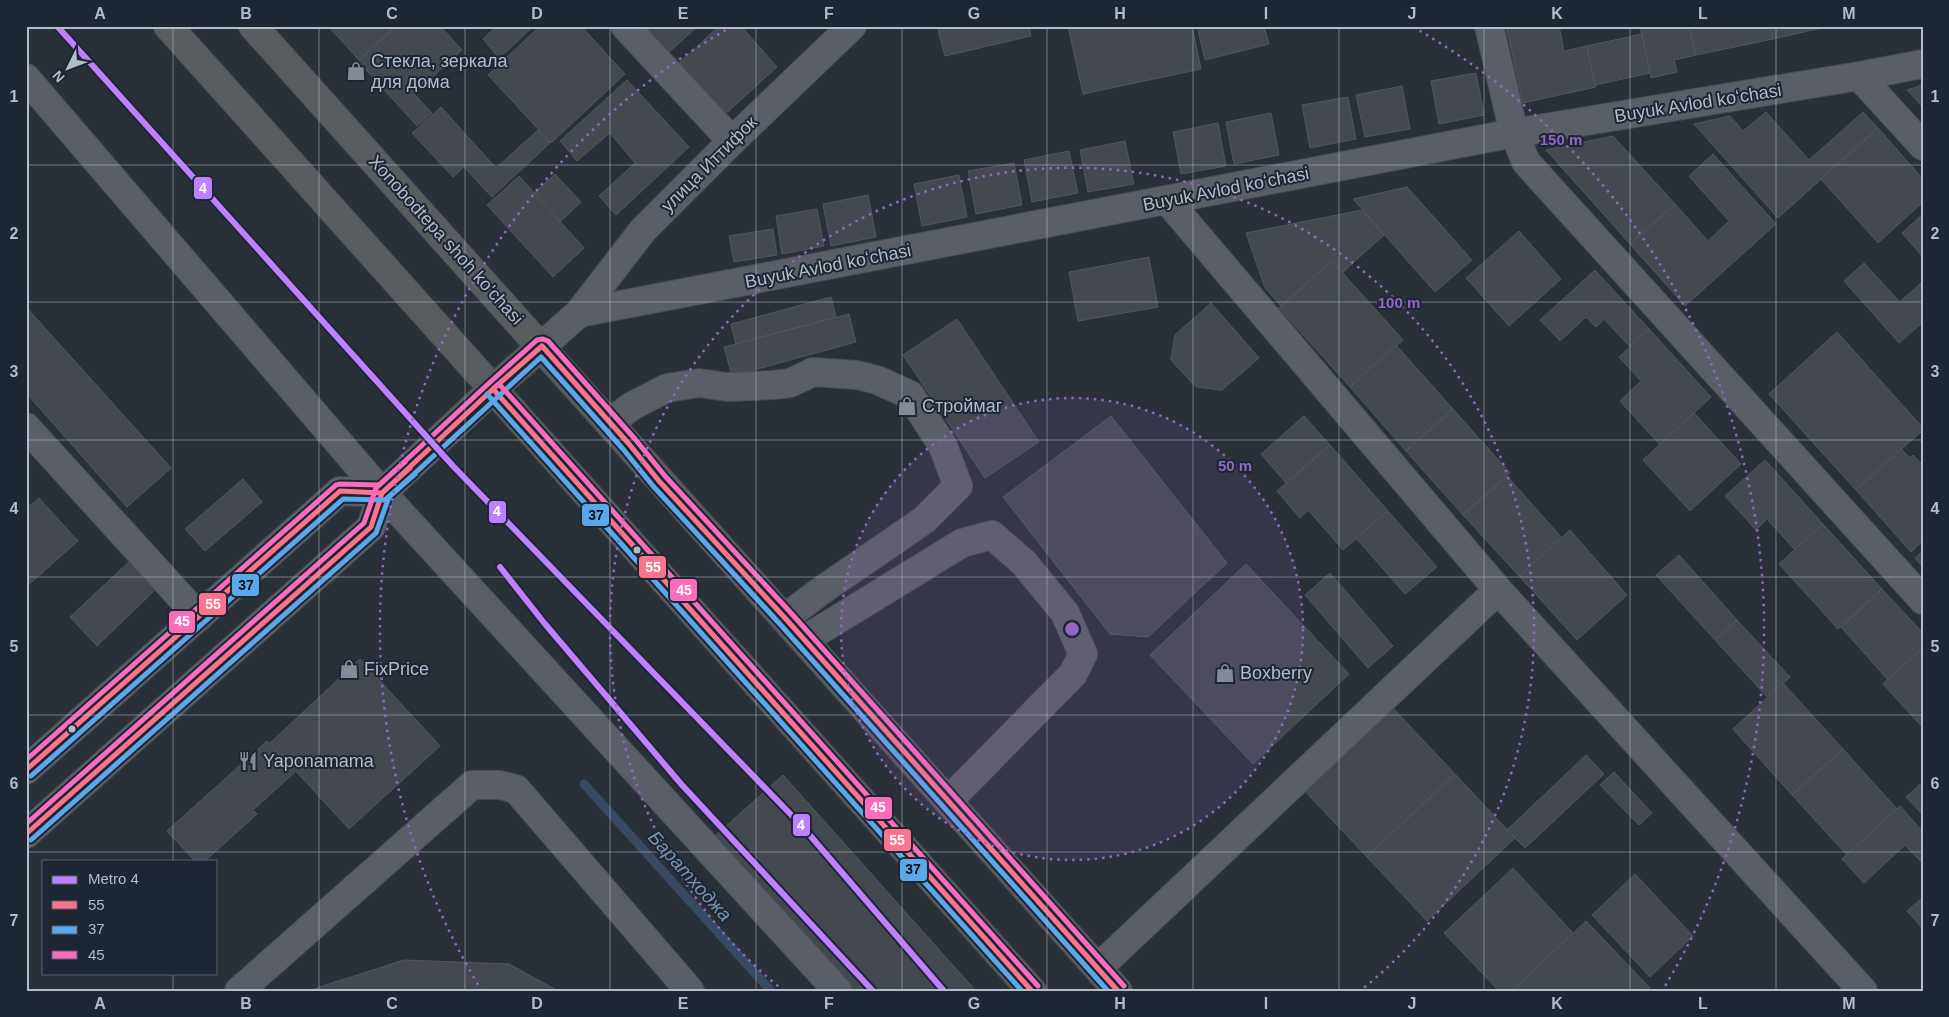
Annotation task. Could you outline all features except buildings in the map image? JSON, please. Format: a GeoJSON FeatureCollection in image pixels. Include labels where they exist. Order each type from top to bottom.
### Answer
{"type":"FeatureCollection","features":[{"type":"Feature","properties":{"kind":"highway"},"geometry":{"type":"LineString","coordinates":[[168,26],[1032,991]]}},
{"type":"Feature","properties":{"kind":"highway","name":"Xonobodtepa shoh ko'chasi"},"geometry":{"type":"LineString","coordinates":[[253,26],[542,346],[660,481],[1118,991]]}},
{"type":"Feature","properties":{"kind":"highway"},"geometry":{"type":"LineString","coordinates":[[493,389],[542,346]]}},
{"type":"Feature","properties":{"kind":"main road"},"geometry":{"type":"LineString","coordinates":[[26,834],[371,527],[382,493],[493,389]]}},
{"type":"Feature","properties":{"kind":"main road"},"geometry":{"type":"LineString","coordinates":[[26,770],[340,491],[382,493]]}},
{"type":"Feature","properties":{"kind":"street"},"geometry":{"type":"LineString","coordinates":[[625,26],[732,141]]}},
{"type":"Feature","properties":{"kind":"street","name":"улица Иттифок"},"geometry":{"type":"LineString","coordinates":[[579,314],[643,230],[732,141],[852,26]]}},
{"type":"Feature","properties":{"kind":"street"},"geometry":{"type":"LineString","coordinates":[[1489,26],[1514,134],[1526,162],[1923,600]]}},
{"type":"Feature","properties":{"kind":"street","name":"Buyuk Avlod koʻchasi"},"geometry":{"type":"LineString","coordinates":[[542,346],[579,314],[1514,134],[1923,64]]}},
{"type":"Feature","properties":{"kind":"street"},"geometry":{"type":"LineString","coordinates":[[1859,76],[1923,146]]}},
{"type":"Feature","properties":{"kind":"street"},"geometry":{"type":"LineString","coordinates":[[26,78],[382,493],[838,991]]}},
{"type":"Feature","properties":{"kind":"street"},"geometry":{"type":"LineString","coordinates":[[1167,200],[1498,590],[1863,991]]}},
{"type":"Feature","properties":{"kind":"street"},"geometry":{"type":"LineString","coordinates":[[610,422],[632,406],[667,388],[698,383],[727,387],[774,385],[790,383],[813,372],[857,375],[877,380],[910,395],[943,446],[958,486],[924,520],[785,618]]}},
{"type":"Feature","properties":{"kind":"street"},"geometry":{"type":"LineString","coordinates":[[29,435],[199,617]]}},
{"type":"Feature","properties":{"kind":"street"},"geometry":{"type":"LineString","coordinates":[[804,640],[962,543],[992,535],[1024,563],[1065,613],[1084,654],[1073,674],[948,801]]}},
{"type":"Feature","properties":{"kind":"street"},"geometry":{"type":"LineString","coordinates":[[1098,968],[1498,590]]}},
{"type":"Feature","properties":{"kind":"street"},"geometry":{"type":"LineString","coordinates":[[239,991],[472,785],[500,785],[516,789],[690,991]]}},
{"type":"Feature","properties":{"kind":"waterway","name":"Баратходжа"},"geometry":{"type":"LineString","coordinates":[[584,784],[771,991]]}},
{"type":"Feature","properties":{"kind":"metro line","name":"4"},"geometry":{"type":"LineString","coordinates":[[57,26],[453,466],[801,825],[944,991]]}},
{"type":"Feature","properties":{"kind":"metro line","name":"4"},"geometry":{"type":"LineString","coordinates":[[500,567],[545,624],[682,785],[873,991]]}},
{"type":"Feature","properties":{"kind":"transit line","name":"45"},"geometry":{"type":"LineString","coordinates":[[26,824],[364,523],[376,488],[537,340],[543,339],[548,341],[635,439],[665,476],[791,613],[1124,986]]}},
{"type":"Feature","properties":{"kind":"transit line","name":"55"},"geometry":{"type":"LineString","coordinates":[[26,834],[371,527],[382,493],[542,346],[629,444],[659,481],[785,618],[1118,991]]}},
{"type":"Feature","properties":{"kind":"transit line","name":"37"},"geometry":{"type":"LineString","coordinates":[[31,840],[376,533],[389,497],[541,357],[623,449],[653,486],[779,623],[1108,991]]}},
{"type":"Feature","properties":{"kind":"transit line","name":"45"},"geometry":{"type":"LineString","coordinates":[[499,384],[1038,986]]}},
{"type":"Feature","properties":{"kind":"transit line","name":"55"},"geometry":{"type":"LineString","coordinates":[[493,389],[1032,991]]}},
{"type":"Feature","properties":{"kind":"transit line","name":"37"},"geometry":{"type":"LineString","coordinates":[[487,394],[1022,991]]}},
{"type":"Feature","properties":{"kind":"transit line","name":"45"},"geometry":{"type":"LineString","coordinates":[[26,760],[336,485],[379,485],[405,462]]}},
{"type":"Feature","properties":{"kind":"transit line","name":"55"},"geometry":{"type":"LineString","coordinates":[[26,770],[340,491],[382,493],[410,468]]}},
{"type":"Feature","properties":{"kind":"transit line","name":"37"},"geometry":{"type":"LineString","coordinates":[[31,776],[343,499],[385,500],[415,474]]}},
{"type":"Feature","properties":{"kind":"place","name":"Стекла, зеркала для дома"},"geometry":{"type":"Point","coordinates":[356,71]}},
{"type":"Feature","properties":{"kind":"place","name":"Строймаг"},"geometry":{"type":"Point","coordinates":[907,406]}},
{"type":"Feature","properties":{"kind":"place","name":"FixPrice"},"geometry":{"type":"Point","coordinates":[349,669]}},
{"type":"Feature","properties":{"kind":"place","name":"Boxberry"},"geometry":{"type":"Point","coordinates":[1225,673]}},
{"type":"Feature","properties":{"kind":"place","name":"Yaponamama"},"geometry":{"type":"Point","coordinates":[248,761]}}]}
